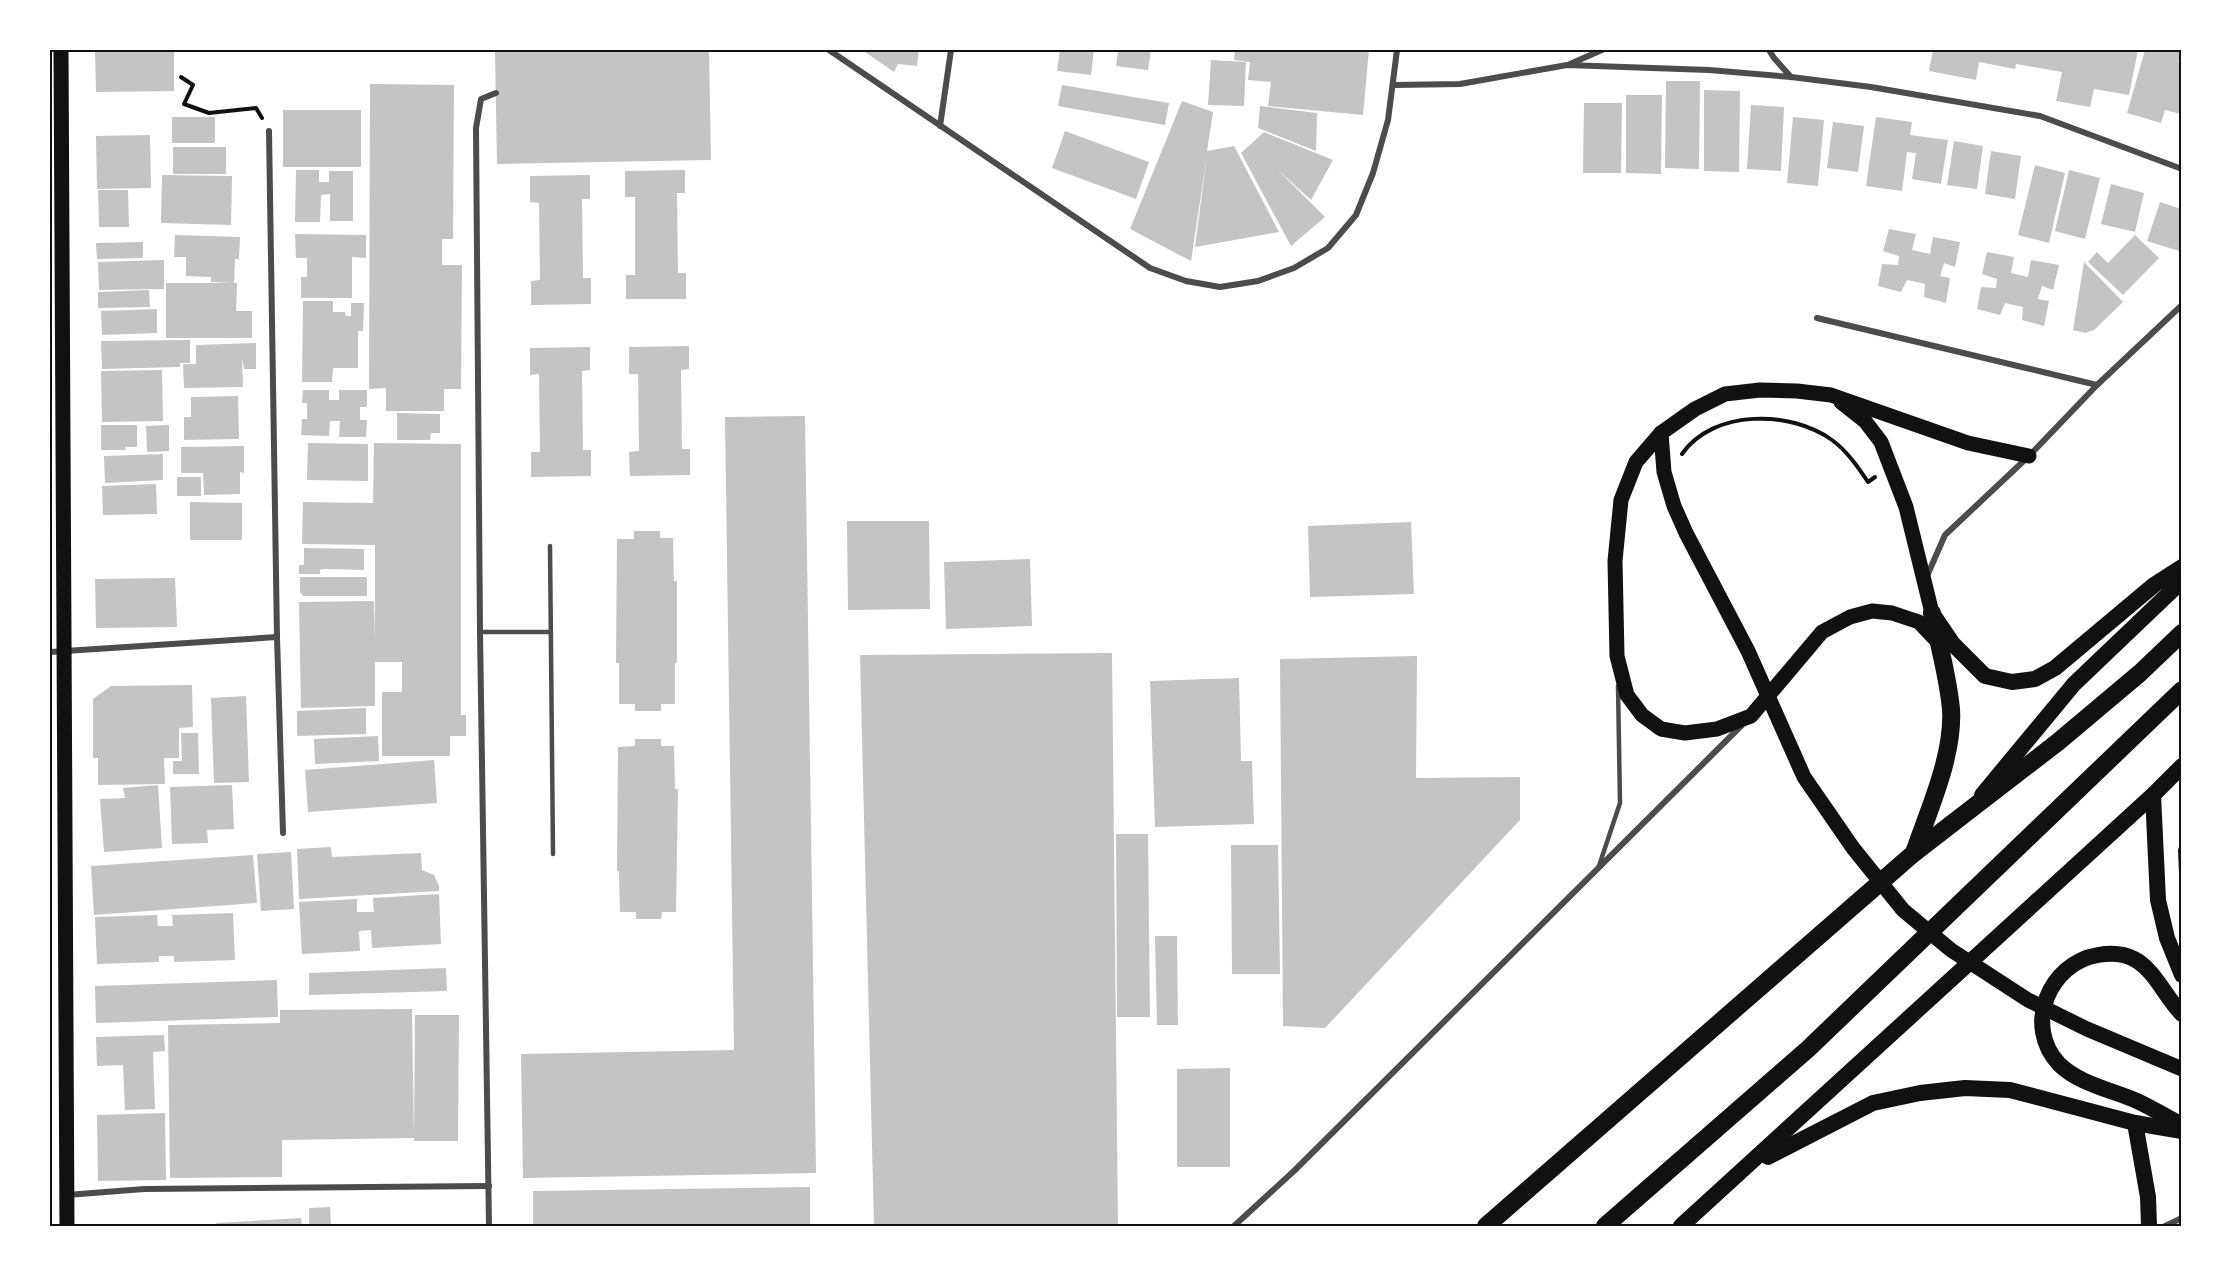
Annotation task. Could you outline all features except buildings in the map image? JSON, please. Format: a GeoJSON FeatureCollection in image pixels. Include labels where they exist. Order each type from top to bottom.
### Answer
{"type":"FeatureCollection","features":[{"type":"Feature","properties":{"kind":"highway"},"geometry":{"type":"LineString","coordinates":[[1932,613],[1953,644],[1985,676],[2012,682],[2035,679],[2055,668],[2154,585],[2181,567]]}},
{"type":"Feature","properties":{"kind":"highway"},"geometry":{"type":"LineString","coordinates":[[1971,809],[2074,684],[2181,581]]}},
{"type":"Feature","properties":{"kind":"highway"},"geometry":{"type":"LineString","coordinates":[[1914,853],[1949,744],[1951,710],[1932,613]]}},
{"type":"Feature","properties":{"kind":"highway"},"geometry":{"type":"LineString","coordinates":[[1486,1227],[1914,853],[2058,742],[2140,673],[2181,633]]}},
{"type":"Feature","properties":{"kind":"highway"},"geometry":{"type":"LineString","coordinates":[[1605,1227],[1808,1048],[2181,690]]}},
{"type":"Feature","properties":{"kind":"highway"},"geometry":{"type":"LineString","coordinates":[[1681,1227],[2153,795],[2181,766]]}},
{"type":"Feature","properties":{"kind":"highway"},"geometry":{"type":"LineString","coordinates":[[2153,795],[2158,900],[2181,975]]}},
{"type":"Feature","properties":{"kind":"highway"},"geometry":{"type":"LineString","coordinates":[[2181,1014],[2155,978],[2134,959],[2111,953],[2086,957],[2066,968],[2050,988],[2041,1019],[2046,1043],[2059,1064],[2078,1077],[2139,1102],[2181,1125]]}},
{"type":"Feature","properties":{"kind":"highway"},"geometry":{"type":"LineString","coordinates":[[1748,1167],[1873,1103],[1920,1093],[1965,1088],[2010,1090],[2135,1123],[2181,1131]]}},
{"type":"Feature","properties":{"kind":"highway"},"geometry":{"type":"LineString","coordinates":[[2135,1123],[2148,1197],[2149,1227]]}},
{"type":"Feature","properties":{"kind":"main road"},"geometry":{"type":"LineString","coordinates":[[61,50],[57,651],[67,1227]]}},
{"type":"Feature","properties":{"kind":"main road"},"geometry":{"type":"LineString","coordinates":[[1939,643],[1919,622],[1892,613],[1872,611],[1850,617],[1822,632],[1751,716],[1717,729],[1685,733],[1661,729],[1642,716],[1627,695],[1617,656],[1615,561],[1621,500],[1636,462],[1661,433],[1695,409],[1725,394],[1760,390],[1831,395],[1968,443],[2029,456]]}},
{"type":"Feature","properties":{"kind":"main road"},"geometry":{"type":"LineString","coordinates":[[1831,395],[1864,421],[1881,442],[1906,507],[1932,613]]}},
{"type":"Feature","properties":{"kind":"main road"},"geometry":{"type":"LineString","coordinates":[[1661,433],[1664,472],[1674,506],[1748,651],[1804,777],[1853,848],[1903,910],[1950,950],[2028,1000],[2087,1029],[2181,1069]]}},
{"type":"Feature","properties":{"kind":"street"},"geometry":{"type":"LineString","coordinates":[[829,50],[1150,268],[1186,281],[1220,286],[1258,281],[1293,268],[1329,248],[1356,214],[1373,174],[1388,120],[1397,50]]}},
{"type":"Feature","properties":{"kind":"street"},"geometry":{"type":"LineString","coordinates":[[940,126],[951,50]]}},
{"type":"Feature","properties":{"kind":"street"},"geometry":{"type":"LineString","coordinates":[[1567,65],[1602,50]]}},
{"type":"Feature","properties":{"kind":"street"},"geometry":{"type":"LineString","coordinates":[[1769,50],[1791,77]]}},
{"type":"Feature","properties":{"kind":"street"},"geometry":{"type":"LineString","coordinates":[[1394,85],[1460,84],[1567,65],[1709,70],[1791,77],[1871,87],[2040,116],[2181,169]]}},
{"type":"Feature","properties":{"kind":"street"},"geometry":{"type":"LineString","coordinates":[[489,1227],[480,632],[476,128],[481,99],[496,93]]}},
{"type":"Feature","properties":{"kind":"street"},"geometry":{"type":"LineString","coordinates":[[269,131],[277,637],[283,833]]}},
{"type":"Feature","properties":{"kind":"street"},"geometry":{"type":"LineString","coordinates":[[1924,581],[1945,535],[2029,456],[2097,385],[2181,305]]}},
{"type":"Feature","properties":{"kind":"street"},"geometry":{"type":"LineString","coordinates":[[1817,318],[2097,385]]}},
{"type":"Feature","properties":{"kind":"street"},"geometry":{"type":"LineString","coordinates":[[57,651],[277,637]]}},
{"type":"Feature","properties":{"kind":"street"},"geometry":{"type":"LineString","coordinates":[[1234,1227],[1295,1170],[1751,716]]}},
{"type":"Feature","properties":{"kind":"street"},"geometry":{"type":"LineString","coordinates":[[66,1195],[144,1190],[489,1186]]}},
{"type":"Feature","properties":{"kind":"street"},"geometry":{"type":"LineString","coordinates":[[2165,1227],[2181,1218]]}},
{"type":"Feature","properties":{"kind":"lane"},"geometry":{"type":"LineString","coordinates":[[550,546],[553,854]]}},
{"type":"Feature","properties":{"kind":"lane"},"geometry":{"type":"LineString","coordinates":[[480,632],[550,632]]}},
{"type":"Feature","properties":{"kind":"lane"},"geometry":{"type":"LineString","coordinates":[[1598,870],[1620,803],[1617,656]]}},
{"type":"Feature","properties":{"kind":"path"},"geometry":{"type":"LineString","coordinates":[[181,77],[193,85],[184,104],[209,113],[256,108],[269,131]]}},
{"type":"Feature","properties":{"kind":"path"},"geometry":{"type":"LineString","coordinates":[[1680,457],[1690,442],[1704,432],[1728,422],[1778,419],[1797,423],[1832,440],[1856,464],[1868,482],[1891,466]]}},
{"type":"Feature","properties":{"kind":"path"},"geometry":{"type":"LineString","coordinates":[[2181,845],[2181,895]]}}]}
